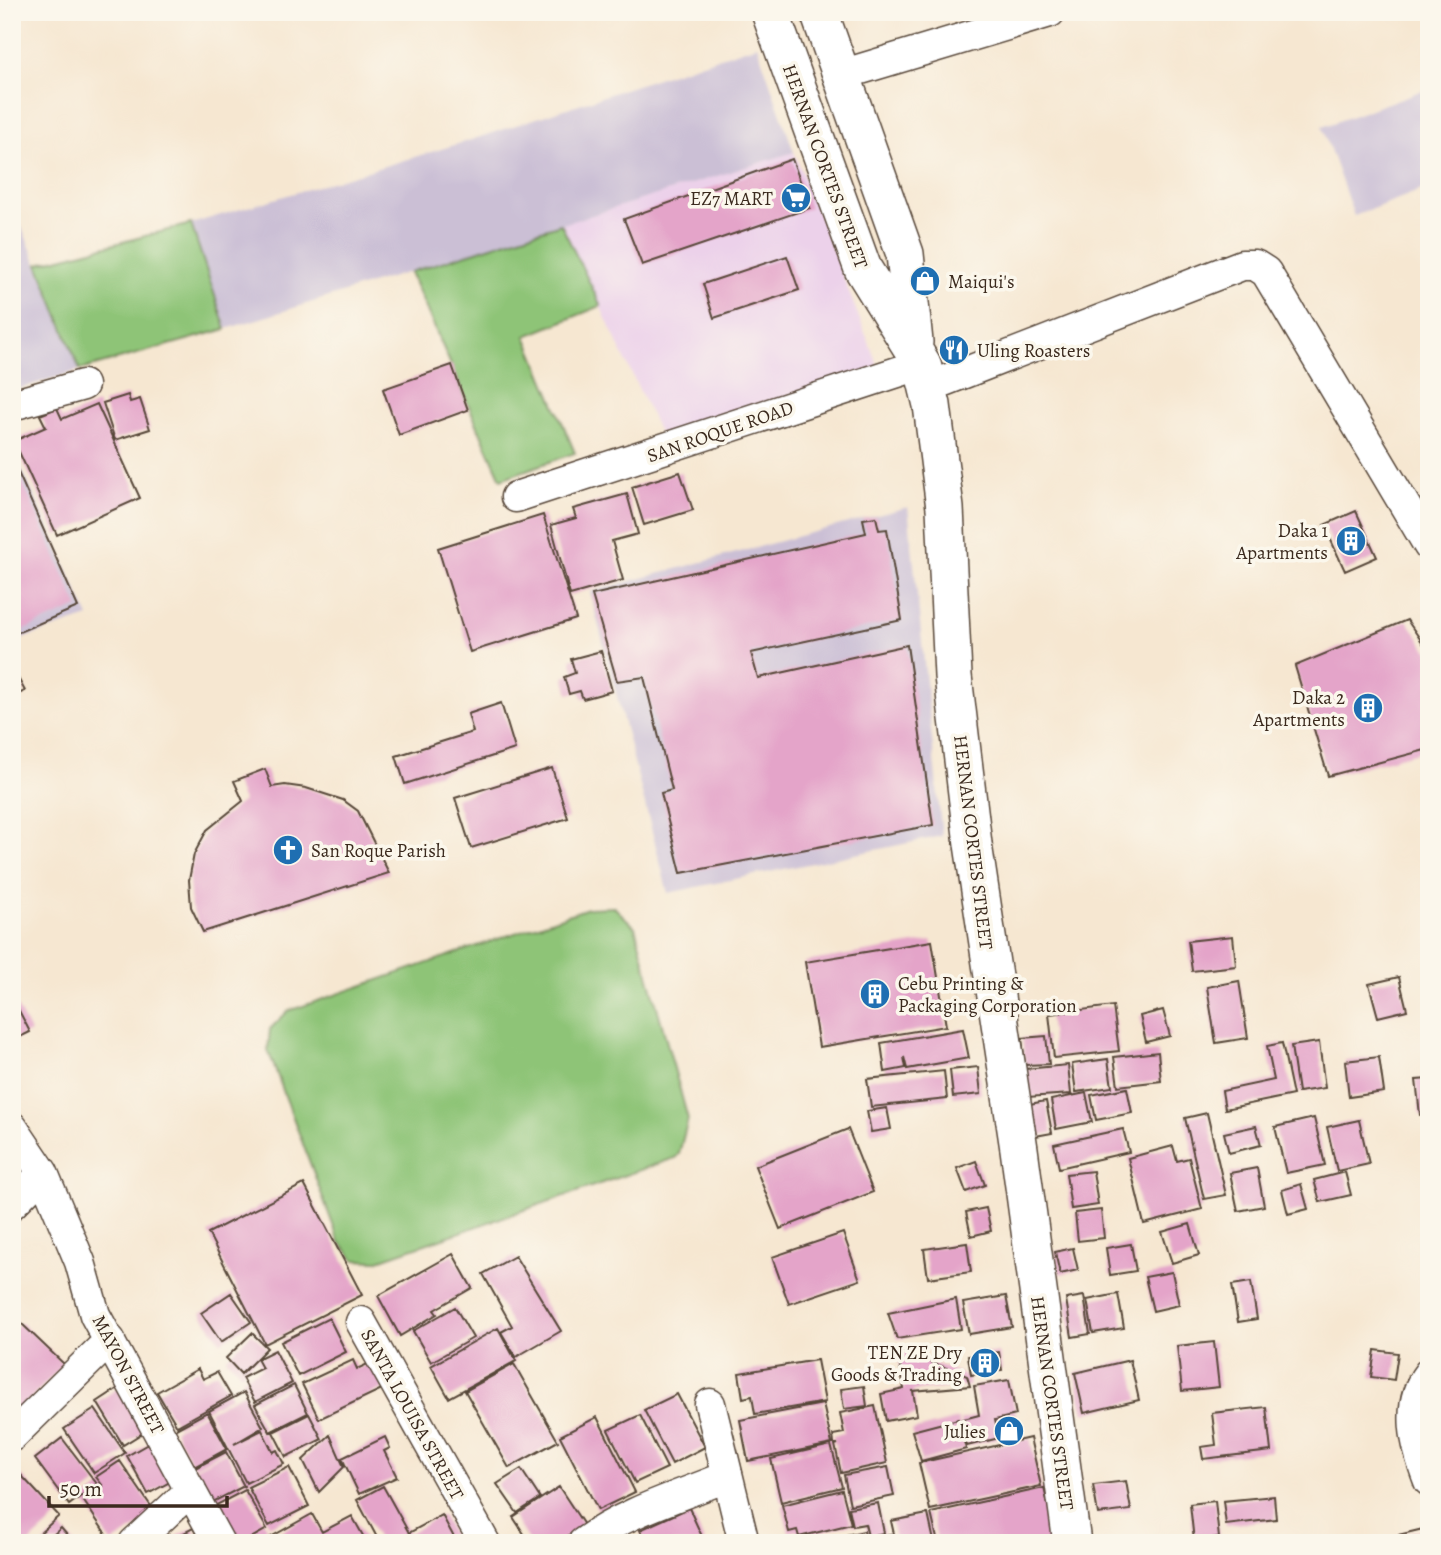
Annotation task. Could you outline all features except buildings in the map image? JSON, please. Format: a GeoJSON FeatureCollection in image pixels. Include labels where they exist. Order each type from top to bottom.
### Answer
{"type":"FeatureCollection","features":[{"type":"Feature","properties":{"kind":"main road","name":"HERNAN CORTES STREET"},"geometry":{"type":"LineString","coordinates":[[770,12],[863,269],[922,367]]}},
{"type":"Feature","properties":{"kind":"main road","name":"HERNAN CORTES STREET"},"geometry":{"type":"LineString","coordinates":[[794,12],[922,367]]}},
{"type":"Feature","properties":{"kind":"main road","name":"HERNAN CORTES STREET"},"geometry":{"type":"LineString","coordinates":[[819,12],[905,254],[945,508],[953,676],[973,844],[1019,1149],[1072,1543]]}},
{"type":"Feature","properties":{"kind":"street"},"geometry":{"type":"LineString","coordinates":[[841,75],[1050,12]]}},
{"type":"Feature","properties":{"kind":"street","name":"SAN ROQUE ROAD"},"geometry":{"type":"LineString","coordinates":[[516,497],[1242,265],[1255,265],[1266,272],[1429,546]]}},
{"type":"Feature","properties":{"kind":"street"},"geometry":{"type":"LineString","coordinates":[[12,405],[83,385]]}},
{"type":"Feature","properties":{"kind":"street","name":"MAYON STREET"},"geometry":{"type":"LineString","coordinates":[[12,1127],[43,1173],[80,1262],[95,1315],[219,1543]]}},
{"type":"Feature","properties":{"kind":"street"},"geometry":{"type":"LineString","coordinates":[[12,1205],[43,1173]]}},
{"type":"Feature","properties":{"kind":"street","name":"SANTA LOUISA STREET"},"geometry":{"type":"LineString","coordinates":[[361,1322],[485,1543]]}},
{"type":"Feature","properties":{"kind":"street"},"geometry":{"type":"LineString","coordinates":[[12,1436],[110,1340]]}},
{"type":"Feature","properties":{"kind":"street"},"geometry":{"type":"LineString","coordinates":[[1429,1373],[1422,1382],[1414,1408],[1416,1448],[1429,1481]]}},
{"type":"Feature","properties":{"kind":"street"},"geometry":{"type":"LineString","coordinates":[[710,1404],[744,1543]]}},
{"type":"Feature","properties":{"kind":"street"},"geometry":{"type":"LineString","coordinates":[[583,1543],[603,1529],[634,1514],[726,1477]]}},
{"type":"Feature","properties":{"kind":"street"},"geometry":{"type":"LineString","coordinates":[[134,1543],[191,1490]]}},
{"type":"Feature","properties":{"kind":"shaded area"},"geometry":{"type":"Polygon","coordinates":[[[757,45],[794,152],[226,329],[191,224],[468,141],[757,45]]]}},
{"type":"Feature","properties":{"kind":"shaded area"},"geometry":{"type":"Polygon","coordinates":[[[1429,88],[1429,187],[1354,216],[1322,127],[1429,88]]]}},
{"type":"Feature","properties":{"kind":"shaded area"},"geometry":{"type":"Polygon","coordinates":[[[794,152],[880,371],[664,443],[562,224],[794,152]]]}},
{"type":"Feature","properties":{"kind":"shaded area"},"geometry":{"type":"Polygon","coordinates":[[[12,203],[80,370],[12,391],[12,203]]]}},
{"type":"Feature","properties":{"kind":"shaded area"},"geometry":{"type":"Polygon","coordinates":[[[12,447],[89,617],[12,642],[12,447]]]}},
{"type":"Feature","properties":{"kind":"shaded area"},"geometry":{"type":"Polygon","coordinates":[[[908,507],[942,836],[668,893],[590,592],[908,507]]]}},
{"type":"Feature","properties":{"kind":"green space"},"geometry":{"type":"Polygon","coordinates":[[[191,224],[226,329],[80,370],[38,264],[191,224]]]}},
{"type":"Feature","properties":{"kind":"green space"},"geometry":{"type":"Polygon","coordinates":[[[561,224],[601,306],[526,336],[575,453],[501,479],[410,272],[561,224]]]}},
{"type":"Feature","properties":{"kind":"green space"},"geometry":{"type":"Polygon","coordinates":[[[614,907],[635,927],[688,1119],[679,1154],[675,1158],[376,1261],[355,1260],[339,1241],[268,1050],[270,1029],[288,1011],[588,908],[614,907]]]}},
{"type":"Feature","properties":{"kind":"place","name":"EZ7 MART"},"geometry":{"type":"Point","coordinates":[796,198]}},
{"type":"Feature","properties":{"kind":"place","name":"Maiqui's"},"geometry":{"type":"Point","coordinates":[925,281]}},
{"type":"Feature","properties":{"kind":"place","name":"Uling Roasters"},"geometry":{"type":"Point","coordinates":[954,350]}},
{"type":"Feature","properties":{"kind":"place","name":"Daka 1 Apartments"},"geometry":{"type":"Point","coordinates":[1351,541]}},
{"type":"Feature","properties":{"kind":"place","name":"Daka 2 Apartments"},"geometry":{"type":"Point","coordinates":[1368,708]}},
{"type":"Feature","properties":{"kind":"place","name":"San Roque Parish"},"geometry":{"type":"Point","coordinates":[288,850]}},
{"type":"Feature","properties":{"kind":"place","name":"Cebu Printing & Packaging Corporation"},"geometry":{"type":"Point","coordinates":[875,994]}},
{"type":"Feature","properties":{"kind":"place","name":"TEN ZE Dry Goods & Trading"},"geometry":{"type":"Point","coordinates":[985,1363]}},
{"type":"Feature","properties":{"kind":"place","name":"Julies"},"geometry":{"type":"Point","coordinates":[1009,1431]}}]}
